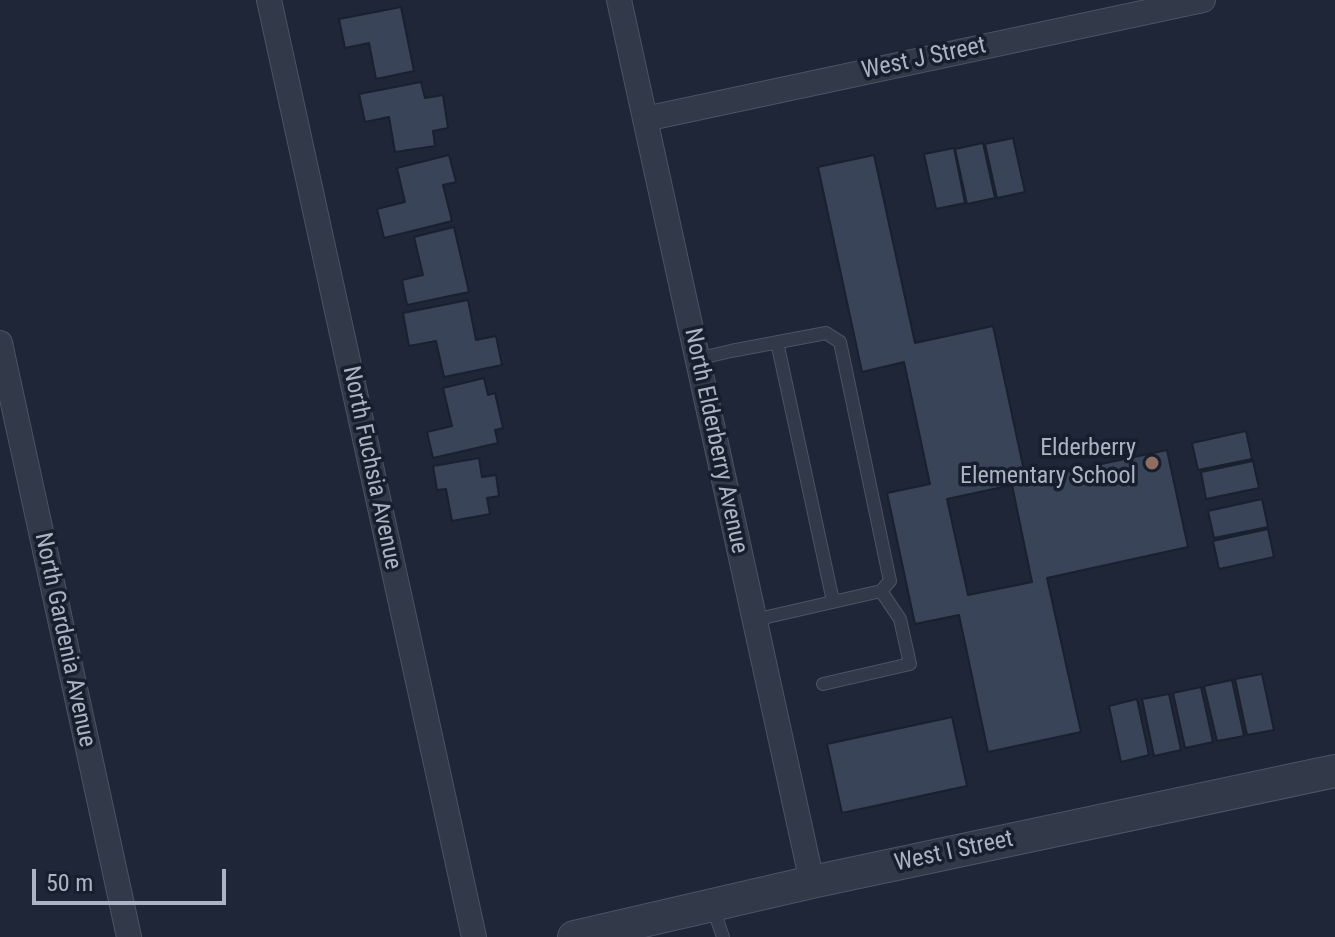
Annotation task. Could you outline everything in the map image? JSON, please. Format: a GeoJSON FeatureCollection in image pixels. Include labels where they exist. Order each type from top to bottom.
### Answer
{"type":"FeatureCollection","features":[{"type":"Feature","properties":{"kind":"street","name":"North Fuchsia Avenue"},"geometry":{"type":"LineString","coordinates":[[269,0],[474,937]]}},
{"type":"Feature","properties":{"kind":"street","name":"North Elderberry Avenue"},"geometry":{"type":"LineString","coordinates":[[619,0],[812,882]]}},
{"type":"Feature","properties":{"kind":"street","name":"West J Street"},"geometry":{"type":"LineString","coordinates":[[645,119],[1203,0]]}},
{"type":"Feature","properties":{"kind":"street","name":"North Gardenia Avenue"},"geometry":{"type":"LineString","coordinates":[[0,343],[129,937]]}},
{"type":"Feature","properties":{"kind":"street","name":"West I Street"},"geometry":{"type":"LineString","coordinates":[[574,937],[812,882],[1335,771]]}},
{"type":"Feature","properties":{"kind":"lane"},"geometry":{"type":"LineString","coordinates":[[697,359],[826,333],[840,342],[890,581],[881,591],[754,620]]}},
{"type":"Feature","properties":{"kind":"lane"},"geometry":{"type":"LineString","coordinates":[[777,342],[833,601]]}},
{"type":"Feature","properties":{"kind":"lane"},"geometry":{"type":"LineString","coordinates":[[823,684],[910,664],[900,619],[881,591]]}},
{"type":"Feature","properties":{"kind":"lane"},"geometry":{"type":"LineString","coordinates":[[712,905],[723,937]]}},
{"type":"Feature","properties":{"kind":"building"},"geometry":{"type":"Polygon","coordinates":[[[401,7],[414,71],[376,79],[369,43],[345,48],[339,19],[401,7]]]}},
{"type":"Feature","properties":{"kind":"building"},"geometry":{"type":"Polygon","coordinates":[[[421,82],[425,98],[443,95],[448,128],[433,131],[435,146],[395,152],[389,117],[365,122],[359,94],[421,82]]]}},
{"type":"Feature","properties":{"kind":"building"},"geometry":{"type":"Polygon","coordinates":[[[1013,138],[1025,192],[997,198],[985,144],[1013,138]]]}},
{"type":"Feature","properties":{"kind":"building"},"geometry":{"type":"Polygon","coordinates":[[[983,143],[995,198],[967,204],[955,149],[983,143]]]}},
{"type":"Feature","properties":{"kind":"building"},"geometry":{"type":"Polygon","coordinates":[[[954,148],[965,203],[936,209],[924,154],[954,148]]]}},
{"type":"Feature","properties":{"kind":"building"},"geometry":{"type":"Polygon","coordinates":[[[449,155],[456,182],[443,185],[452,221],[384,238],[377,209],[405,202],[397,168],[449,155]]]}},
{"type":"Feature","properties":{"kind":"building"},"geometry":{"type":"Polygon","coordinates":[[[874,155],[915,343],[993,326],[1026,480],[1167,450],[1188,547],[1047,578],[1081,732],[988,752],[959,615],[915,624],[887,493],[930,484],[904,362],[862,372],[818,167],[874,155]],[[1012,485],[947,499],[968,595],[1032,582],[1012,485]]]}},
{"type":"Feature","properties":{"kind":"building"},"geometry":{"type":"Polygon","coordinates":[[[454,227],[469,292],[407,305],[402,280],[423,275],[414,237],[454,227]]]}},
{"type":"Feature","properties":{"kind":"building"},"geometry":{"type":"Polygon","coordinates":[[[468,300],[476,340],[496,336],[502,365],[444,377],[436,341],[409,346],[403,313],[468,300]]]}},
{"type":"Feature","properties":{"kind":"building"},"geometry":{"type":"Polygon","coordinates":[[[484,378],[488,395],[495,393],[503,428],[495,430],[498,443],[433,458],[427,432],[452,426],[443,388],[484,378]]]}},
{"type":"Feature","properties":{"kind":"building"},"geometry":{"type":"Polygon","coordinates":[[[1246,431],[1252,459],[1198,470],[1192,443],[1246,431]]]}},
{"type":"Feature","properties":{"kind":"building"},"geometry":{"type":"Polygon","coordinates":[[[479,458],[482,477],[496,475],[499,496],[487,498],[490,514],[452,521],[446,489],[437,490],[433,466],[479,458]]]}},
{"type":"Feature","properties":{"kind":"building"},"geometry":{"type":"Polygon","coordinates":[[[1253,461],[1259,488],[1206,499],[1201,472],[1253,461]]]}},
{"type":"Feature","properties":{"kind":"building"},"geometry":{"type":"Polygon","coordinates":[[[1262,499],[1268,527],[1214,538],[1208,511],[1262,499]]]}},
{"type":"Feature","properties":{"kind":"building"},"geometry":{"type":"Polygon","coordinates":[[[1268,529],[1274,557],[1219,569],[1213,541],[1268,529]]]}},
{"type":"Feature","properties":{"kind":"building"},"geometry":{"type":"Polygon","coordinates":[[[1262,674],[1274,730],[1247,735],[1235,679],[1262,674]]]}},
{"type":"Feature","properties":{"kind":"building"},"geometry":{"type":"Polygon","coordinates":[[[1232,680],[1244,736],[1217,741],[1204,686],[1232,680]]]}},
{"type":"Feature","properties":{"kind":"building"},"geometry":{"type":"Polygon","coordinates":[[[1201,687],[1213,742],[1185,748],[1173,693],[1201,687]]]}},
{"type":"Feature","properties":{"kind":"building"},"geometry":{"type":"Polygon","coordinates":[[[1169,694],[1181,750],[1154,756],[1142,699],[1169,694]]]}},
{"type":"Feature","properties":{"kind":"building"},"geometry":{"type":"Polygon","coordinates":[[[1137,699],[1149,755],[1121,762],[1109,706],[1137,699]]]}},
{"type":"Feature","properties":{"kind":"building"},"geometry":{"type":"Polygon","coordinates":[[[952,717],[967,786],[842,813],[827,744],[952,717]]]}},
{"type":"Feature","properties":{"kind":"place","name":"Elderberry Elementary School"},"geometry":{"type":"Point","coordinates":[1152,463]}}]}
